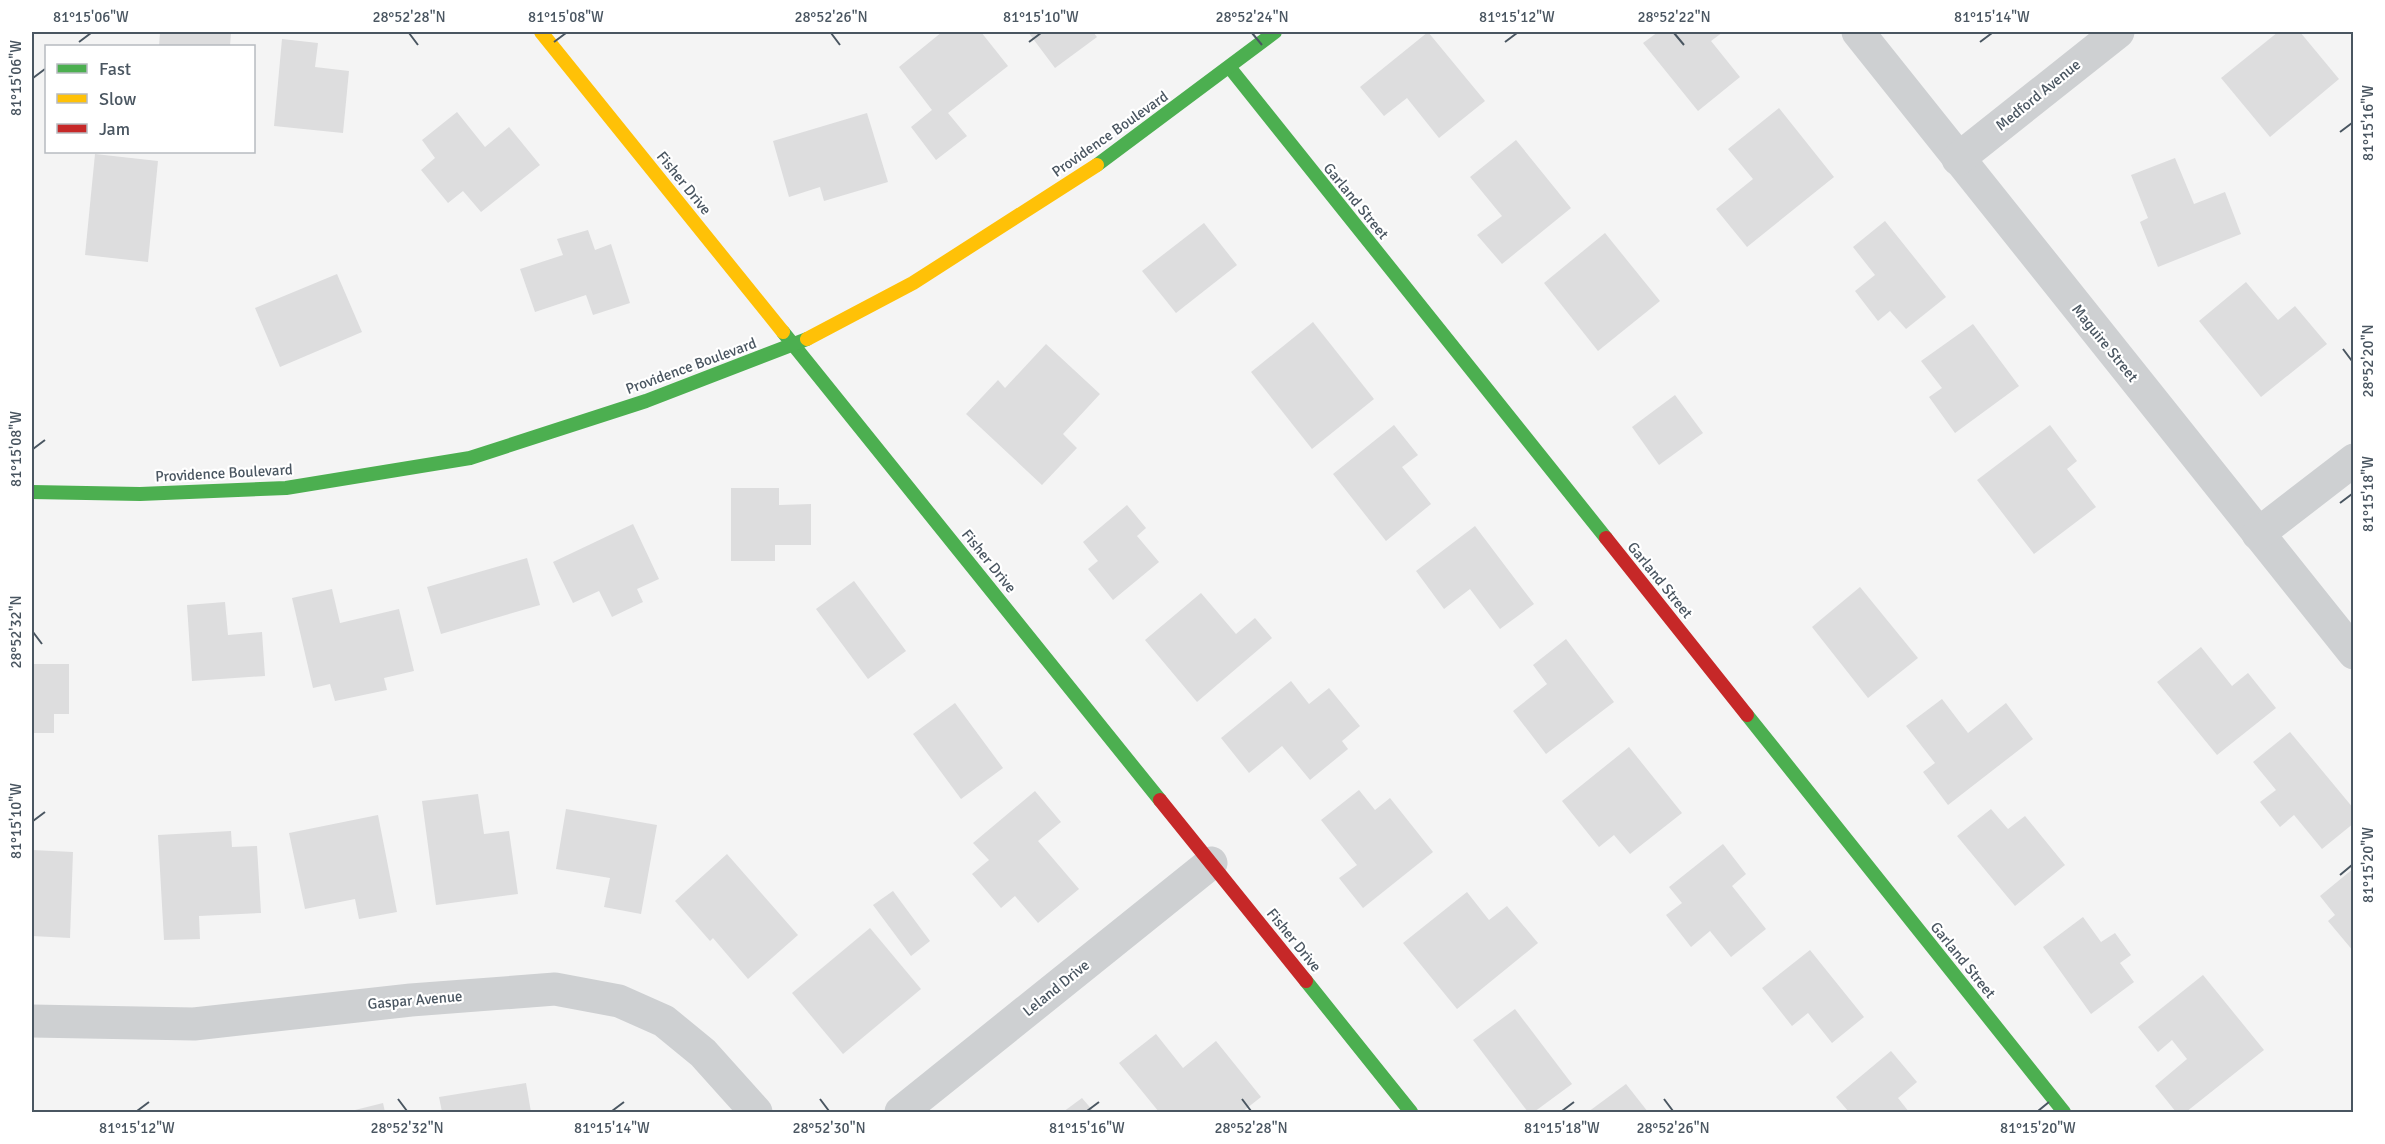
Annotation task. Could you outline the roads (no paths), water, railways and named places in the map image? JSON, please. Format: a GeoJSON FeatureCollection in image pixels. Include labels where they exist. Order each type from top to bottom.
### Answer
{"type":"FeatureCollection","features":[{"type":"Feature","properties":{"kind":"street","name":"Fisher Drive"},"geometry":{"type":"LineString","coordinates":[[541,32],[1411,1113]]}},
{"type":"Feature","properties":{"kind":"street","name":"Providence Boulevard"},"geometry":{"type":"LineString","coordinates":[[32,492],[140,495],[286,488],[470,458],[646,401],[794,346],[913,283],[1003,228],[1113,155],[1230,69],[1275,32]]}},
{"type":"Feature","properties":{"kind":"street","name":"Maguire Street"},"geometry":{"type":"LineString","coordinates":[[1858,32],[2354,653]]}},
{"type":"Feature","properties":{"kind":"street","name":"Medford Avenue"},"geometry":{"type":"LineString","coordinates":[[1958,159],[2118,32]]}},
{"type":"Feature","properties":{"kind":"street","name":"Garland Street"},"geometry":{"type":"LineString","coordinates":[[1230,69],[2064,1113]]}},
{"type":"Feature","properties":{"kind":"street"},"geometry":{"type":"LineString","coordinates":[[2258,534],[2354,460]]}},
{"type":"Feature","properties":{"kind":"street","name":"Leland Drive"},"geometry":{"type":"LineString","coordinates":[[901,1113],[1211,863]]}},
{"type":"Feature","properties":{"kind":"street","name":"Gaspar Avenue"},"geometry":{"type":"LineString","coordinates":[[32,1021],[195,1024],[411,1000],[555,989],[619,1000],[664,1021],[703,1053],[756,1113]]}}]}
